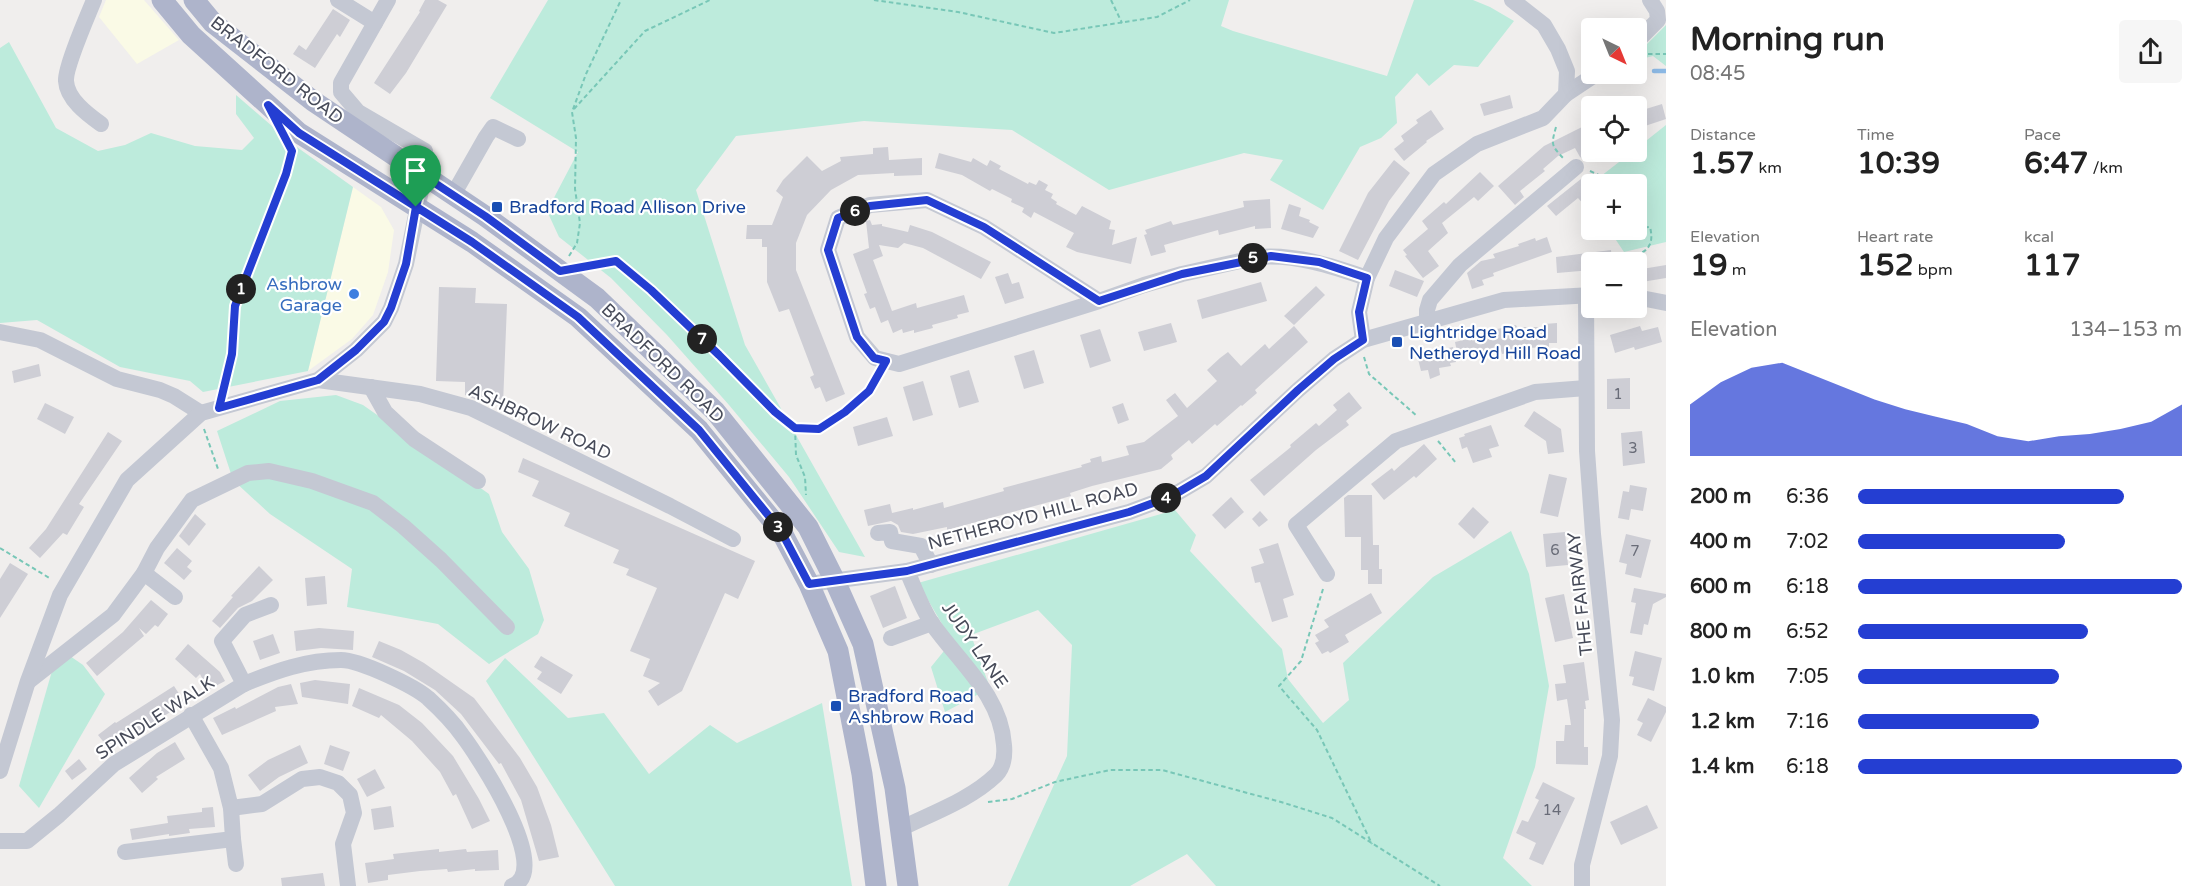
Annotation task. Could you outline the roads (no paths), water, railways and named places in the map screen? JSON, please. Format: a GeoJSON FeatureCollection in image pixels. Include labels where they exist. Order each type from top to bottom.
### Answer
{"type":"FeatureCollection","features":[{"type":"Feature","properties":{"kind":"main road","name":"BRADFORD ROAD"},"geometry":{"type":"LineString","coordinates":[[162,0],[191,35],[299,133],[472,242],[578,317],[699,430],[781,531],[809,584],[838,651],[862,774],[876,886]]}},
{"type":"Feature","properties":{"kind":"main road","name":"BRADFORD ROAD"},"geometry":{"type":"LineString","coordinates":[[194,0],[213,23],[313,101],[453,195],[597,298],[716,411],[808,527],[836,580],[863,644],[895,788],[908,886]]}},
{"type":"Feature","properties":{"kind":"main road"},"geometry":{"type":"LineString","coordinates":[[838,651],[863,644]]}},
{"type":"Feature","properties":{"kind":"street"},"geometry":{"type":"LineString","coordinates":[[94,0],[66,80],[72,98],[101,124]]}},
{"type":"Feature","properties":{"kind":"street"},"geometry":{"type":"LineString","coordinates":[[338,0],[375,23]]}},
{"type":"Feature","properties":{"kind":"street"},"geometry":{"type":"LineString","coordinates":[[313,101],[341,92],[341,83],[388,0]]}},
{"type":"Feature","properties":{"kind":"street"},"geometry":{"type":"LineString","coordinates":[[1512,0],[1545,25],[1558,49],[1567,71],[1562,98]]}},
{"type":"Feature","properties":{"kind":"street"},"geometry":{"type":"LineString","coordinates":[[1647,38],[1658,20],[1657,11],[1650,0]]}},
{"type":"Feature","properties":{"kind":"street"},"geometry":{"type":"LineString","coordinates":[[1363,340],[1359,312],[1367,278],[1386,238],[1434,174],[1477,144],[1543,118],[1562,98],[1582,84]]}},
{"type":"Feature","properties":{"kind":"street","name":"ASHBROW ROAD"},"geometry":{"type":"LineString","coordinates":[[0,771],[28,681],[65,588],[127,480],[200,414],[318,380],[356,350],[384,322],[406,264],[416,207],[419,173],[425,151],[358,112],[341,92]]}},
{"type":"Feature","properties":{"kind":"street"},"geometry":{"type":"LineString","coordinates":[[453,195],[494,127],[518,139]]}},
{"type":"Feature","properties":{"kind":"street"},"geometry":{"type":"LineString","coordinates":[[1427,321],[1430,300],[1460,265],[1576,167]]}},
{"type":"Feature","properties":{"kind":"street"},"geometry":{"type":"LineString","coordinates":[[1099,301],[984,227],[927,200],[870,206],[838,218],[828,250],[857,337],[874,358],[899,364],[1099,301],[1182,274],[1271,256],[1319,262],[1367,278]]}},
{"type":"Feature","properties":{"kind":"street","name":"NETHEROYD HILL ROAD"},"geometry":{"type":"LineString","coordinates":[[809,584],[907,571],[1129,512],[1172,496],[1206,476],[1298,390],[1334,359],[1363,340],[1504,300],[1581,295]]}},
{"type":"Feature","properties":{"kind":"street"},"geometry":{"type":"LineString","coordinates":[[1647,299],[1666,303]]}},
{"type":"Feature","properties":{"kind":"street","name":"THE FAIRWAY"},"geometry":{"type":"LineString","coordinates":[[1582,886],[1582,865],[1610,756],[1612,720],[1587,451],[1588,318]]}},
{"type":"Feature","properties":{"kind":"street"},"geometry":{"type":"LineString","coordinates":[[0,332],[40,340],[117,379],[174,396],[200,414]]}},
{"type":"Feature","properties":{"kind":"street","name":"ASHBROW ROAD"},"geometry":{"type":"LineString","coordinates":[[318,380],[420,394],[483,413],[733,539]]}},
{"type":"Feature","properties":{"kind":"street"},"geometry":{"type":"LineString","coordinates":[[371,387],[385,412],[414,439],[478,481]]}},
{"type":"Feature","properties":{"kind":"street"},"geometry":{"type":"LineString","coordinates":[[1327,574],[1296,525],[1396,441],[1535,392],[1586,388]]}},
{"type":"Feature","properties":{"kind":"street"},"geometry":{"type":"LineString","coordinates":[[28,681],[113,615],[192,500],[248,473],[269,471],[312,481],[372,503],[403,526],[441,560],[507,627]]}},
{"type":"Feature","properties":{"kind":"street"},"geometry":{"type":"LineString","coordinates":[[878,533],[890,532],[892,541],[921,546],[931,565]]}},
{"type":"Feature","properties":{"kind":"street","name":"JUDY LANE"},"geometry":{"type":"LineString","coordinates":[[900,829],[966,796],[997,774],[1005,754],[1004,736],[999,716],[989,697],[932,623],[907,571]]}},
{"type":"Feature","properties":{"kind":"street"},"geometry":{"type":"LineString","coordinates":[[144,573],[175,597]]}},
{"type":"Feature","properties":{"kind":"street","name":"SPINDLE WALK"},"geometry":{"type":"LineString","coordinates":[[244,684],[222,641],[245,615],[271,605]]}},
{"type":"Feature","properties":{"kind":"street"},"geometry":{"type":"LineString","coordinates":[[891,638],[932,623]]}},
{"type":"Feature","properties":{"kind":"street","name":"SPINDLE WALK"},"geometry":{"type":"LineString","coordinates":[[0,841],[27,841],[114,764],[244,684],[288,666],[343,659],[389,675],[426,697],[461,733],[495,786],[516,829],[525,858],[526,873],[517,885],[512,886]]}},
{"type":"Feature","properties":{"kind":"street"},"geometry":{"type":"LineString","coordinates":[[191,715],[222,768],[231,808],[236,864]]}},
{"type":"Feature","properties":{"kind":"street"},"geometry":{"type":"LineString","coordinates":[[231,808],[262,804],[302,779],[320,777],[338,783],[350,795],[354,813],[344,844],[348,886]]}},
{"type":"Feature","properties":{"kind":"street"},"geometry":{"type":"LineString","coordinates":[[125,852],[233,839]]}},
{"type":"Feature","properties":{"kind":"waterway"},"geometry":{"type":"LineString","coordinates":[[1654,71],[1666,71]]}},
{"type":"Feature","properties":{"kind":"place","name":"Bradford Road Allison Drive"},"geometry":{"type":"Point","coordinates":[497,207]}},
{"type":"Feature","properties":{"kind":"place","name":"Ashbrow Garage"},"geometry":{"type":"Point","coordinates":[354,294]}},
{"type":"Feature","properties":{"kind":"place","name":"Lightridge Road Netheroyd Hill Road"},"geometry":{"type":"Point","coordinates":[1397,342]}},
{"type":"Feature","properties":{"kind":"place","name":"Bradford Road Ashbrow Road"},"geometry":{"type":"Point","coordinates":[836,706]}}]}
